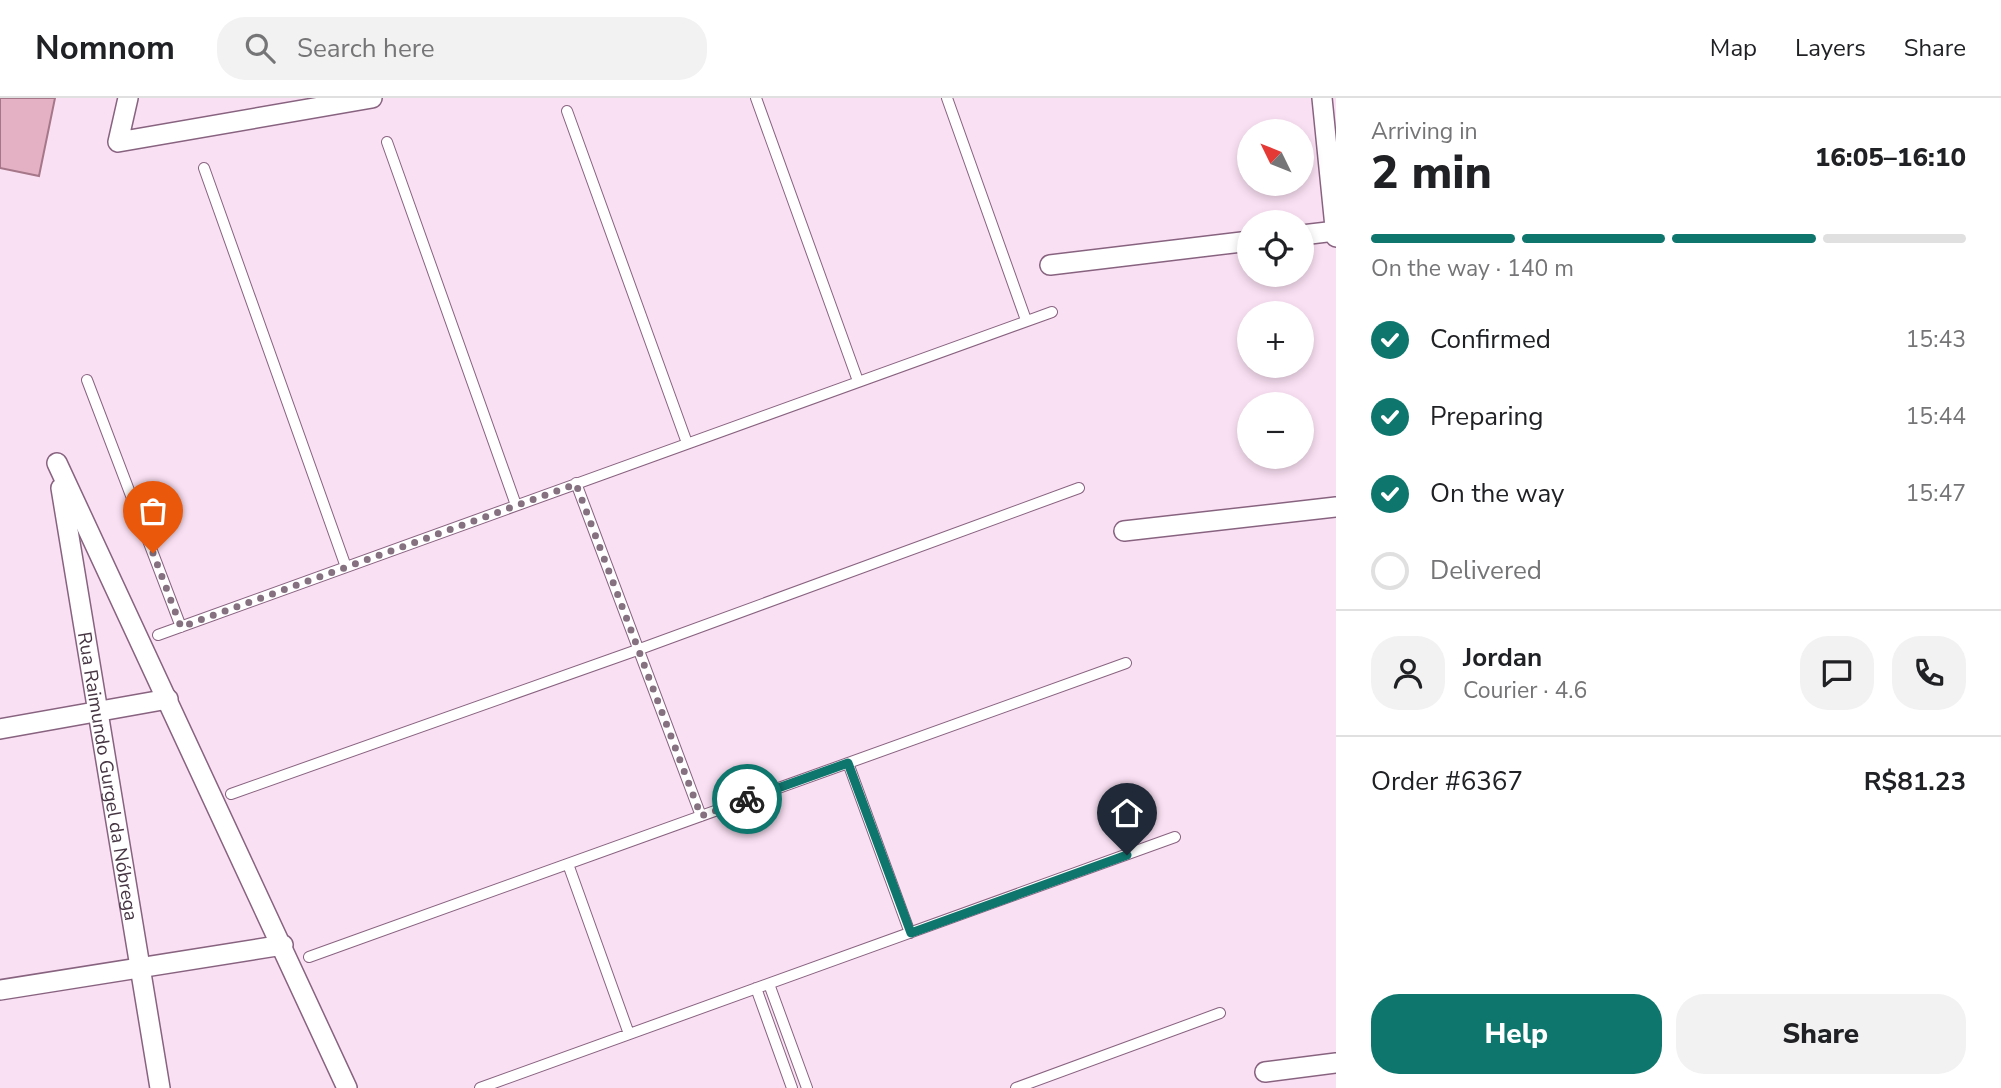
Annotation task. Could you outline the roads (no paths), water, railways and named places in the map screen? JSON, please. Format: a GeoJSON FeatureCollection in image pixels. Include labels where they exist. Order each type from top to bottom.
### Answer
{"type":"FeatureCollection","features":[{"type":"Feature","properties":{"kind":"street"},"geometry":{"type":"LineString","coordinates":[[128,98],[118,142],[372,98]]}},
{"type":"Feature","properties":{"kind":"street"},"geometry":{"type":"LineString","coordinates":[[1322,98],[1336,237]]}},
{"type":"Feature","properties":{"kind":"street"},"geometry":{"type":"LineString","coordinates":[[1314,234],[1336,231]]}},
{"type":"Feature","properties":{"kind":"street"},"geometry":{"type":"LineString","coordinates":[[1050,265],[1237,243]]}},
{"type":"Feature","properties":{"kind":"street","name":"Rua Raimundo Gurgel da Nóbrega"},"geometry":{"type":"LineString","coordinates":[[160,1088],[57,463],[168,699]]}},
{"type":"Feature","properties":{"kind":"street"},"geometry":{"type":"LineString","coordinates":[[1124,531],[1336,507]]}},
{"type":"Feature","properties":{"kind":"street"},"geometry":{"type":"LineString","coordinates":[[0,729],[168,699],[347,1088]]}},
{"type":"Feature","properties":{"kind":"street"},"geometry":{"type":"LineString","coordinates":[[0,990],[283,945]]}},
{"type":"Feature","properties":{"kind":"street"},"geometry":{"type":"LineString","coordinates":[[1265,1072],[1336,1063]]}},
{"type":"Feature","properties":{"kind":"lane"},"geometry":{"type":"LineString","coordinates":[[756,98],[858,381]]}},
{"type":"Feature","properties":{"kind":"lane"},"geometry":{"type":"LineString","coordinates":[[947,98],[1026,320]]}},
{"type":"Feature","properties":{"kind":"lane"},"geometry":{"type":"LineString","coordinates":[[567,111],[687,443]]}},
{"type":"Feature","properties":{"kind":"lane"},"geometry":{"type":"LineString","coordinates":[[387,142],[516,505]]}},
{"type":"Feature","properties":{"kind":"lane"},"geometry":{"type":"LineString","coordinates":[[204,168],[346,567]]}},
{"type":"Feature","properties":{"kind":"lane"},"geometry":{"type":"LineString","coordinates":[[158,635],[1052,312]]}},
{"type":"Feature","properties":{"kind":"lane"},"geometry":{"type":"LineString","coordinates":[[87,380],[181,627]]}},
{"type":"Feature","properties":{"kind":"lane"},"geometry":{"type":"LineString","coordinates":[[576,484],[701,816]]}},
{"type":"Feature","properties":{"kind":"lane"},"geometry":{"type":"LineString","coordinates":[[230,794],[640,649],[1079,488]]}},
{"type":"Feature","properties":{"kind":"lane"},"geometry":{"type":"LineString","coordinates":[[309,957],[1126,663]]}},
{"type":"Feature","properties":{"kind":"lane"},"geometry":{"type":"LineString","coordinates":[[848,763],[911,933]]}},
{"type":"Feature","properties":{"kind":"lane"},"geometry":{"type":"LineString","coordinates":[[480,1088],[1175,838]]}},
{"type":"Feature","properties":{"kind":"lane"},"geometry":{"type":"LineString","coordinates":[[568,864],[629,1034]]}},
{"type":"Feature","properties":{"kind":"lane"},"geometry":{"type":"LineString","coordinates":[[769,984],[807,1088]]}},
{"type":"Feature","properties":{"kind":"lane"},"geometry":{"type":"LineString","coordinates":[[756,988],[792,1088]]}},
{"type":"Feature","properties":{"kind":"lane"},"geometry":{"type":"LineString","coordinates":[[1016,1088],[1220,1013]]}}]}
